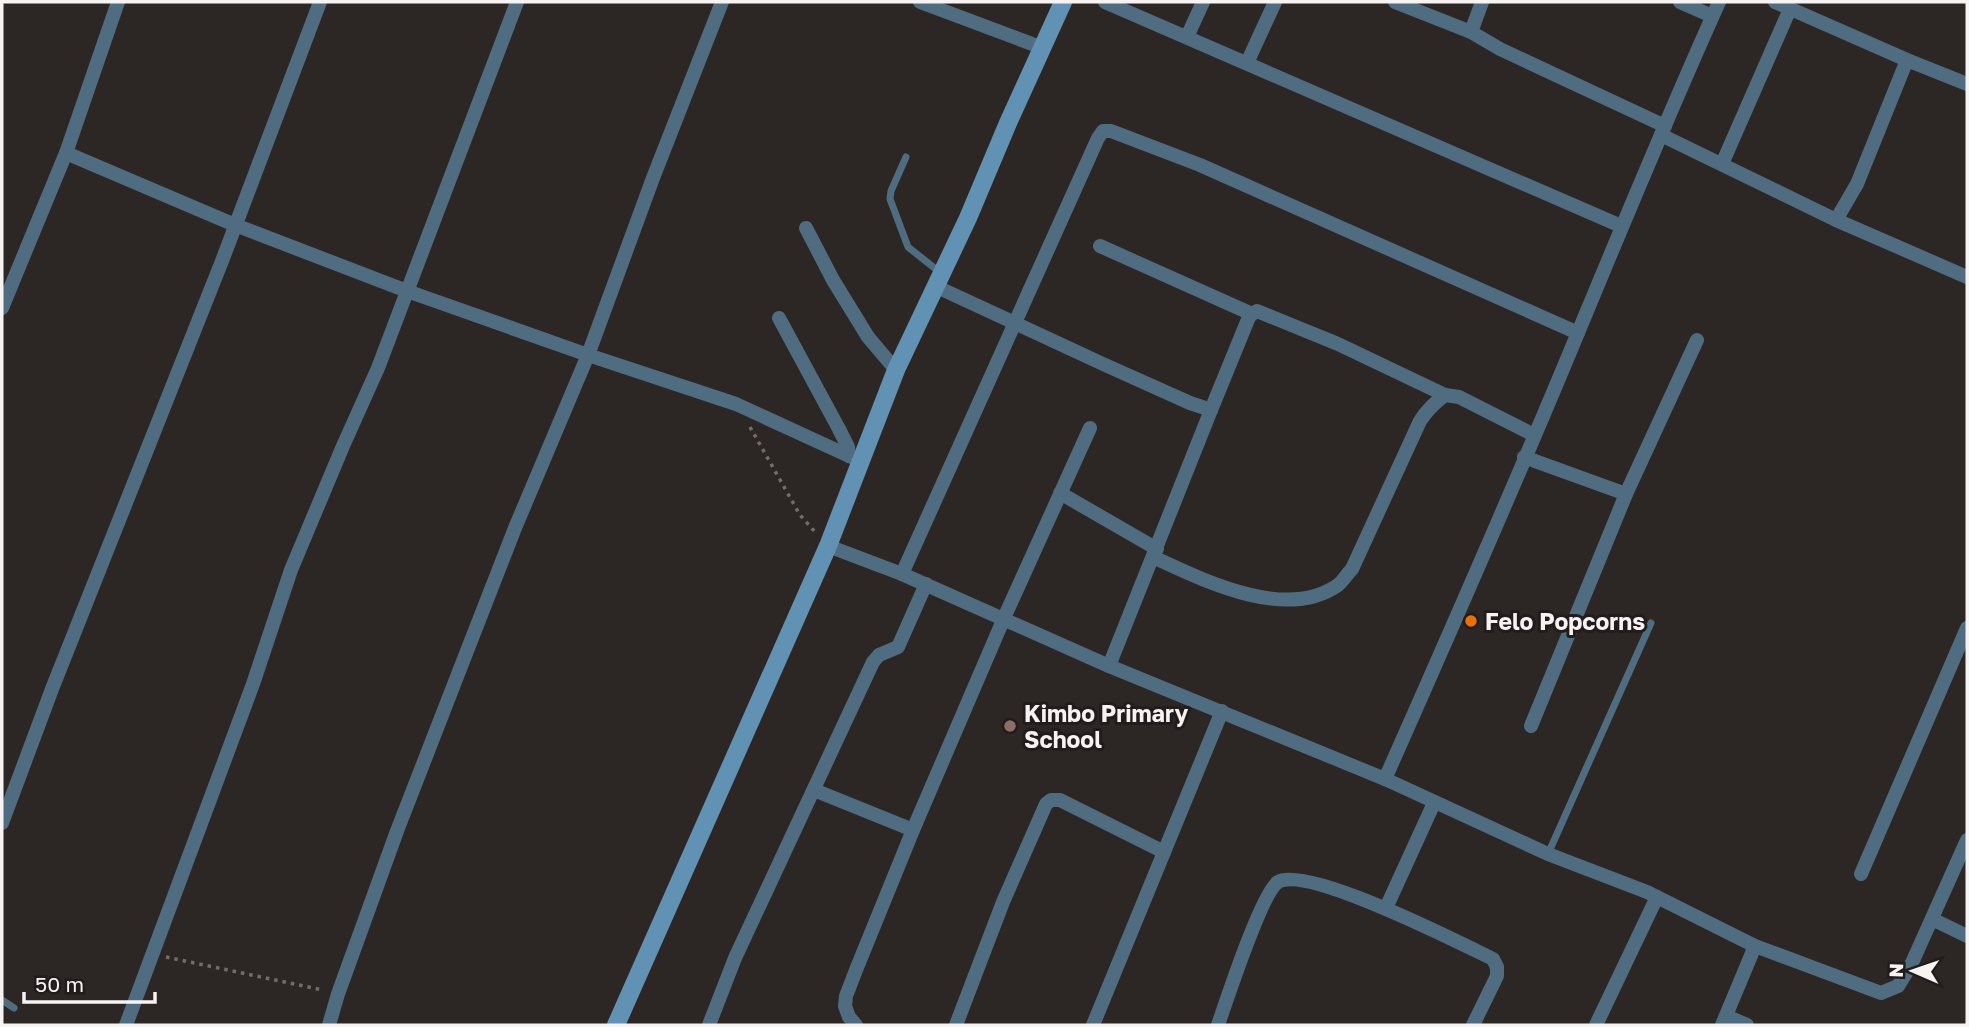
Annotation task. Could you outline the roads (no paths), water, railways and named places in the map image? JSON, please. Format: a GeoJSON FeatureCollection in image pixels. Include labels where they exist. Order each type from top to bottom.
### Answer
{"type":"FeatureCollection","features":[{"type":"Feature","properties":{"kind":"street"},"geometry":{"type":"LineString","coordinates":[[2,308],[66,153],[118,2]]}},
{"type":"Feature","properties":{"kind":"street"},"geometry":{"type":"LineString","coordinates":[[2,823],[56,677],[152,440],[320,2]]}},
{"type":"Feature","properties":{"kind":"street"},"geometry":{"type":"LineString","coordinates":[[126,1025],[253,684],[292,570],[378,368],[517,2]]}},
{"type":"Feature","properties":{"kind":"street"},"geometry":{"type":"LineString","coordinates":[[329,1025],[397,831],[514,528],[588,355],[722,2]]}},
{"type":"Feature","properties":{"kind":"street"},"geometry":{"type":"LineString","coordinates":[[920,2],[1043,48]]}},
{"type":"Feature","properties":{"kind":"street"},"geometry":{"type":"LineString","coordinates":[[617,1025],[828,546],[855,459],[940,281],[1063,2]]}},
{"type":"Feature","properties":{"kind":"street"},"geometry":{"type":"LineString","coordinates":[[1105,2],[1622,226]]}},
{"type":"Feature","properties":{"kind":"street"},"geometry":{"type":"LineString","coordinates":[[1187,37],[1203,2]]}},
{"type":"Feature","properties":{"kind":"street"},"geometry":{"type":"LineString","coordinates":[[1247,63],[1275,2]]}},
{"type":"Feature","properties":{"kind":"street"},"geometry":{"type":"LineString","coordinates":[[1395,2],[1471,32],[1663,130],[1722,164],[1836,220],[1967,277]]}},
{"type":"Feature","properties":{"kind":"street"},"geometry":{"type":"LineString","coordinates":[[1471,32],[1482,2]]}},
{"type":"Feature","properties":{"kind":"street"},"geometry":{"type":"LineString","coordinates":[[1385,779],[1449,636],[1716,9],[1680,2]]}},
{"type":"Feature","properties":{"kind":"street"},"geometry":{"type":"LineString","coordinates":[[1775,2],[1967,84]]}},
{"type":"Feature","properties":{"kind":"street"},"geometry":{"type":"LineString","coordinates":[[1722,164],[1790,9]]}},
{"type":"Feature","properties":{"kind":"street"},"geometry":{"type":"LineString","coordinates":[[1836,220],[1857,184],[1906,60]]}},
{"type":"Feature","properties":{"kind":"street"},"geometry":{"type":"LineString","coordinates":[[902,574],[1102,131],[1107,130],[1200,164],[1578,333]]}},
{"type":"Feature","properties":{"kind":"street"},"geometry":{"type":"LineString","coordinates":[[66,153],[235,225],[407,291],[737,404],[855,459]]}},
{"type":"Feature","properties":{"kind":"street"},"geometry":{"type":"LineString","coordinates":[[806,228],[833,280],[868,337],[896,370]]}},
{"type":"Feature","properties":{"kind":"street"},"geometry":{"type":"LineString","coordinates":[[1100,246],[1251,314]]}},
{"type":"Feature","properties":{"kind":"street"},"geometry":{"type":"LineString","coordinates":[[940,281],[1014,322],[1103,365],[1211,410]]}},
{"type":"Feature","properties":{"kind":"street"},"geometry":{"type":"LineString","coordinates":[[1109,666],[1251,314],[1257,311],[1338,344],[1445,395],[1459,397],[1534,435]]}},
{"type":"Feature","properties":{"kind":"street"},"geometry":{"type":"LineString","coordinates":[[779,318],[855,459]]}},
{"type":"Feature","properties":{"kind":"street"},"geometry":{"type":"LineString","coordinates":[[1531,726],[1626,494],[1697,340]]}},
{"type":"Feature","properties":{"kind":"street"},"geometry":{"type":"LineString","coordinates":[[1060,494],[1155,553],[1238,593],[1261,598],[1304,598],[1338,584],[1352,569],[1420,421],[1427,409],[1445,395]]}},
{"type":"Feature","properties":{"kind":"street"},"geometry":{"type":"LineString","coordinates":[[856,1025],[845,1006],[846,996],[1004,618],[1090,428]]}},
{"type":"Feature","properties":{"kind":"street"},"geometry":{"type":"LineString","coordinates":[[1524,457],[1626,494]]}},
{"type":"Feature","properties":{"kind":"street"},"geometry":{"type":"LineString","coordinates":[[828,546],[926,584],[1109,666],[1385,779],[1548,853],[1657,897],[1755,946],[1881,993],[1898,986],[1911,965],[1967,840]]}},
{"type":"Feature","properties":{"kind":"street"},"geometry":{"type":"LineString","coordinates":[[709,1025],[735,958],[873,662],[879,655],[898,647],[926,584]]}},
{"type":"Feature","properties":{"kind":"street"},"geometry":{"type":"LineString","coordinates":[[1861,874],[1967,628]]}},
{"type":"Feature","properties":{"kind":"street"},"geometry":{"type":"LineString","coordinates":[[1093,1025],[1222,711]]}},
{"type":"Feature","properties":{"kind":"street"},"geometry":{"type":"LineString","coordinates":[[814,790],[913,831]]}},
{"type":"Feature","properties":{"kind":"street"},"geometry":{"type":"LineString","coordinates":[[956,1025],[1003,902],[1046,804],[1051,800],[1060,800],[1164,852]]}},
{"type":"Feature","properties":{"kind":"street"},"geometry":{"type":"LineString","coordinates":[[1386,908],[1434,803]]}},
{"type":"Feature","properties":{"kind":"street"},"geometry":{"type":"LineString","coordinates":[[1218,1025],[1263,905],[1278,882],[1301,879],[1386,908],[1493,958],[1497,975],[1473,1025]]}},
{"type":"Feature","properties":{"kind":"street"},"geometry":{"type":"LineString","coordinates":[[1596,1025],[1657,897]]}},
{"type":"Feature","properties":{"kind":"street"},"geometry":{"type":"LineString","coordinates":[[1932,919],[1967,936]]}},
{"type":"Feature","properties":{"kind":"street"},"geometry":{"type":"LineString","coordinates":[[1748,1025],[1724,1021],[1755,946]]}},
{"type":"Feature","properties":{"kind":"lane"},"geometry":{"type":"LineString","coordinates":[[906,157],[890,199],[908,247],[940,281]]}},
{"type":"Feature","properties":{"kind":"lane"},"geometry":{"type":"LineString","coordinates":[[1548,853],[1651,623]]}},
{"type":"Feature","properties":{"kind":"lane"},"geometry":{"type":"LineString","coordinates":[[2,1000],[14,1008]]}},
{"type":"Feature","properties":{"kind":"place","name":"Felo Popcorns"},"geometry":{"type":"Point","coordinates":[1471,621]}},
{"type":"Feature","properties":{"kind":"place","name":"Kimbo Primary School"},"geometry":{"type":"Point","coordinates":[1010,726]}}]}
